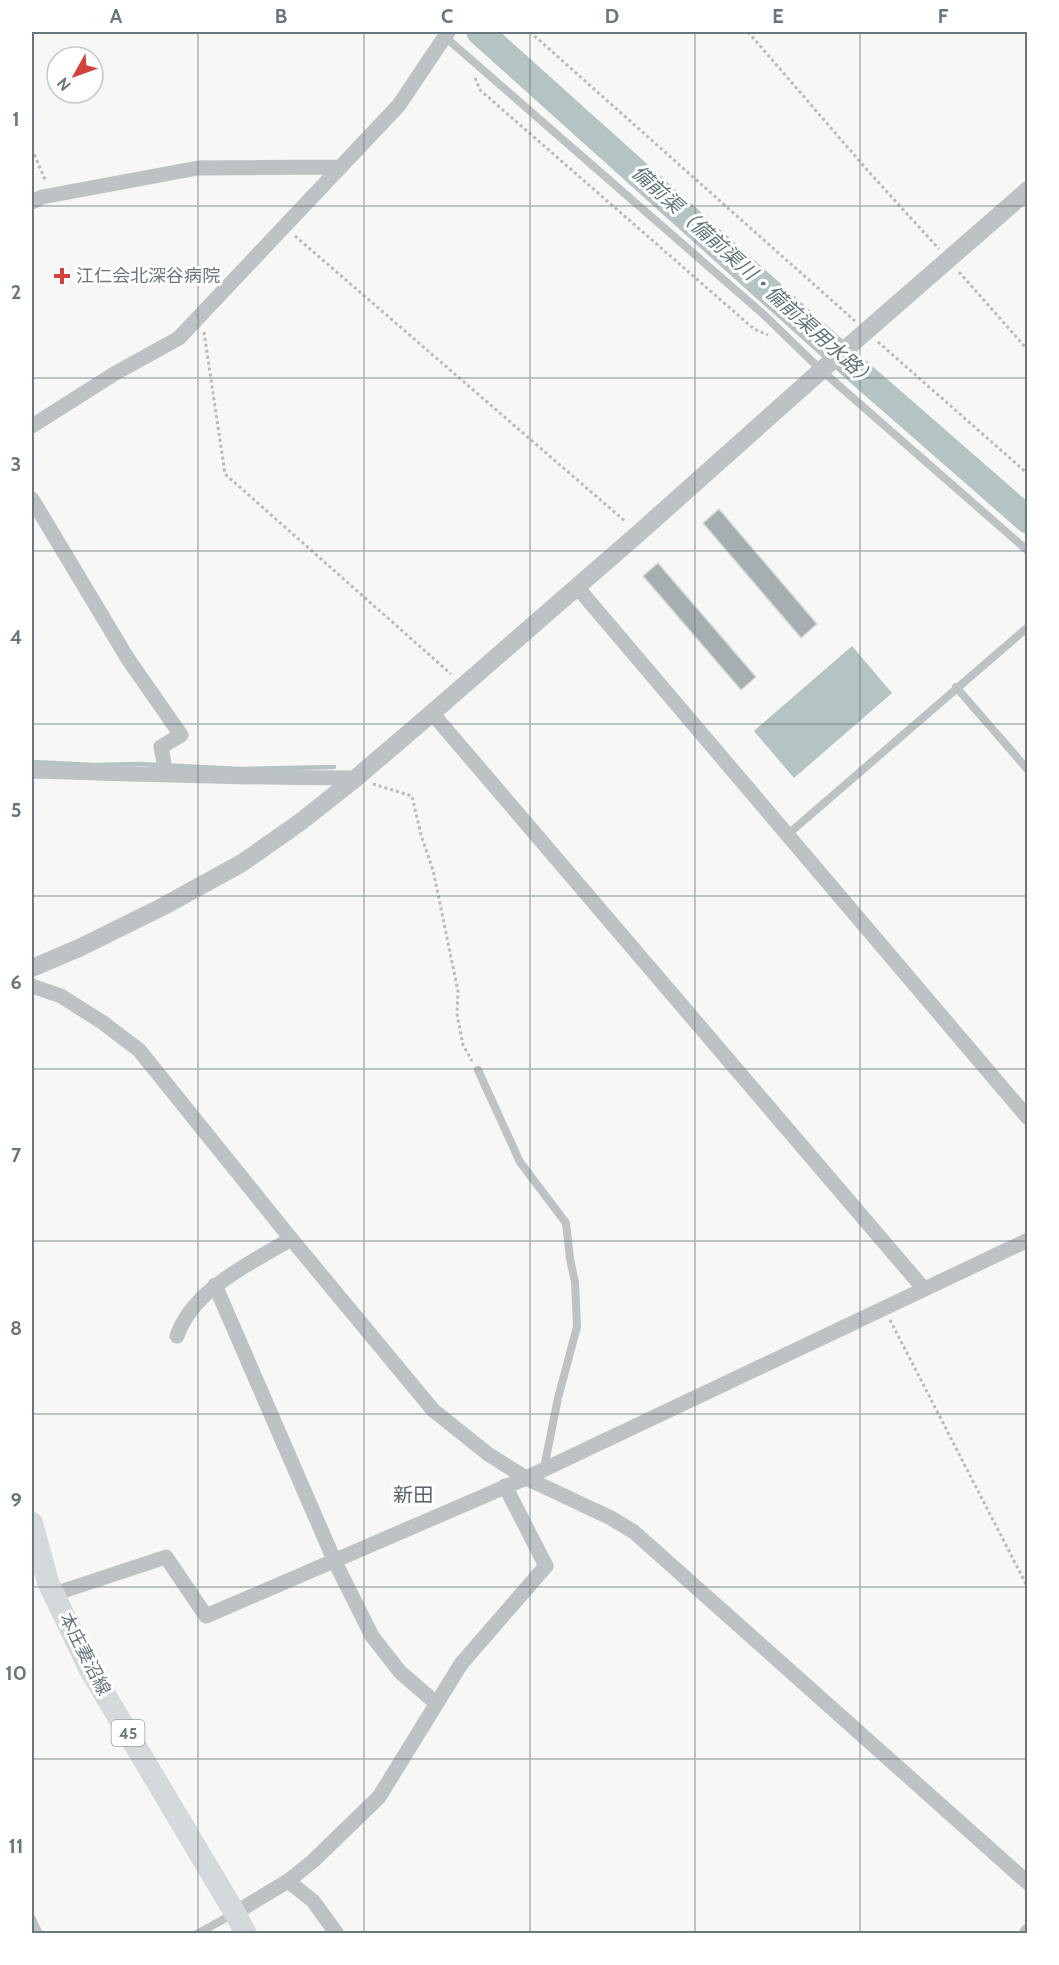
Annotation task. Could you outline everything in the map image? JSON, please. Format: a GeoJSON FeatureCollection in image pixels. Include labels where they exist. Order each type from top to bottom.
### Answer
{"type":"FeatureCollection","features":[{"type":"Feature","properties":{"kind":"main road","name":"本庄妻沼線"},"geometry":{"type":"LineString","coordinates":[[32,1523],[48,1582],[89,1668],[236,1913],[246,1934]]}},
{"type":"Feature","properties":{"kind":"street"},"geometry":{"type":"LineString","coordinates":[[32,425],[114,374],[180,338],[399,105],[446,34]]}},
{"type":"Feature","properties":{"kind":"street"},"geometry":{"type":"LineString","coordinates":[[32,202],[42,197],[198,168],[341,167]]}},
{"type":"Feature","properties":{"kind":"street"},"geometry":{"type":"LineString","coordinates":[[32,968],[162,908],[242,863],[299,823],[432,714],[1028,190]]}},
{"type":"Feature","properties":{"kind":"street"},"geometry":{"type":"LineString","coordinates":[[32,499],[113,635],[181,735],[161,747],[166,774]]}},
{"type":"Feature","properties":{"kind":"street"},"geometry":{"type":"LineString","coordinates":[[577,587],[786,836],[1028,1118]]}},
{"type":"Feature","properties":{"kind":"street"},"geometry":{"type":"LineString","coordinates":[[432,714],[924,1289]]}},
{"type":"Feature","properties":{"kind":"street"},"geometry":{"type":"LineString","coordinates":[[32,771],[236,778],[356,778]]}},
{"type":"Feature","properties":{"kind":"street"},"geometry":{"type":"LineString","coordinates":[[32,986],[61,996],[102,1022],[139,1050],[291,1239],[434,1410],[488,1454],[526,1478],[634,1532],[1028,1883]]}},
{"type":"Feature","properties":{"kind":"street"},"geometry":{"type":"LineString","coordinates":[[177,1336],[182,1322],[215,1285],[291,1239]]}},
{"type":"Feature","properties":{"kind":"street"},"geometry":{"type":"LineString","coordinates":[[54,1594],[166,1557],[206,1616],[544,1470],[1028,1240]]}},
{"type":"Feature","properties":{"kind":"street"},"geometry":{"type":"LineString","coordinates":[[215,1285],[335,1562],[372,1636],[400,1672],[436,1703]]}},
{"type":"Feature","properties":{"kind":"street"},"geometry":{"type":"LineString","coordinates":[[236,1913],[288,1881],[378,1797],[460,1664],[546,1566],[505,1486]]}},
{"type":"Feature","properties":{"kind":"street"},"geometry":{"type":"LineString","coordinates":[[288,1881],[313,1901],[337,1934]]}},
{"type":"Feature","properties":{"kind":"lane"},"geometry":{"type":"LineString","coordinates":[[446,34],[1028,551]]}},
{"type":"Feature","properties":{"kind":"lane"},"geometry":{"type":"LineString","coordinates":[[786,836],[1028,627]]}},
{"type":"Feature","properties":{"kind":"lane"},"geometry":{"type":"LineString","coordinates":[[956,687],[1028,770]]}},
{"type":"Feature","properties":{"kind":"lane"},"geometry":{"type":"LineString","coordinates":[[478,1070],[520,1162],[566,1223],[575,1282],[577,1327],[558,1398],[544,1470]]}},
{"type":"Feature","properties":{"kind":"lane"},"geometry":{"type":"LineString","coordinates":[[197,1934],[236,1913]]}},
{"type":"Feature","properties":{"kind":"lane"},"geometry":{"type":"LineString","coordinates":[[32,1919],[39,1934]]}},
{"type":"Feature","properties":{"kind":"path"},"geometry":{"type":"LineString","coordinates":[[530,32],[860,336],[1028,474]]}},
{"type":"Feature","properties":{"kind":"path"},"geometry":{"type":"LineString","coordinates":[[748,32],[1028,350]]}},
{"type":"Feature","properties":{"kind":"path"},"geometry":{"type":"LineString","coordinates":[[464,52],[480,90],[754,329],[769,336],[790,341]]}},
{"type":"Feature","properties":{"kind":"path"},"geometry":{"type":"LineString","coordinates":[[32,149],[52,195]]}},
{"type":"Feature","properties":{"kind":"path"},"geometry":{"type":"LineString","coordinates":[[285,227],[639,533]]}},
{"type":"Feature","properties":{"kind":"path"},"geometry":{"type":"LineString","coordinates":[[201,315],[225,474],[464,686]]}},
{"type":"Feature","properties":{"kind":"path"},"geometry":{"type":"LineString","coordinates":[[356,778],[412,796],[421,835],[433,870],[456,981],[457,1014],[463,1045],[478,1070]]}},
{"type":"Feature","properties":{"kind":"path"},"geometry":{"type":"LineString","coordinates":[[884,1308],[1028,1588]]}},
{"type":"Feature","properties":{"kind":"shaded area"},"geometry":{"type":"Polygon","coordinates":[[[852,646],[892,693],[794,778],[754,731],[852,646]]]}},
{"type":"Feature","properties":{"kind":"building"},"geometry":{"type":"Polygon","coordinates":[[[719,509],[817,624],[801,638],[703,523],[719,509]]]}},
{"type":"Feature","properties":{"kind":"building"},"geometry":{"type":"Polygon","coordinates":[[[658,563],[756,677],[741,690],[643,576],[658,563]]]}},
{"type":"Feature","properties":{"kind":"waterway","name":"備前渠（備前渠川・備前渠用水路）"},"geometry":{"type":"LineString","coordinates":[[480,32],[862,375],[1028,520]]}},
{"type":"Feature","properties":{"kind":"waterway"},"geometry":{"type":"LineString","coordinates":[[32,762],[240,769],[334,767]]}},
{"type":"Feature","properties":{"kind":"place","name":"江仁会北深谷病院"},"geometry":{"type":"Point","coordinates":[62,276]}},
{"type":"Feature","properties":{"kind":"district","name":"新田"},"geometry":{"type":"Point","coordinates":[413,1495]}}]}
